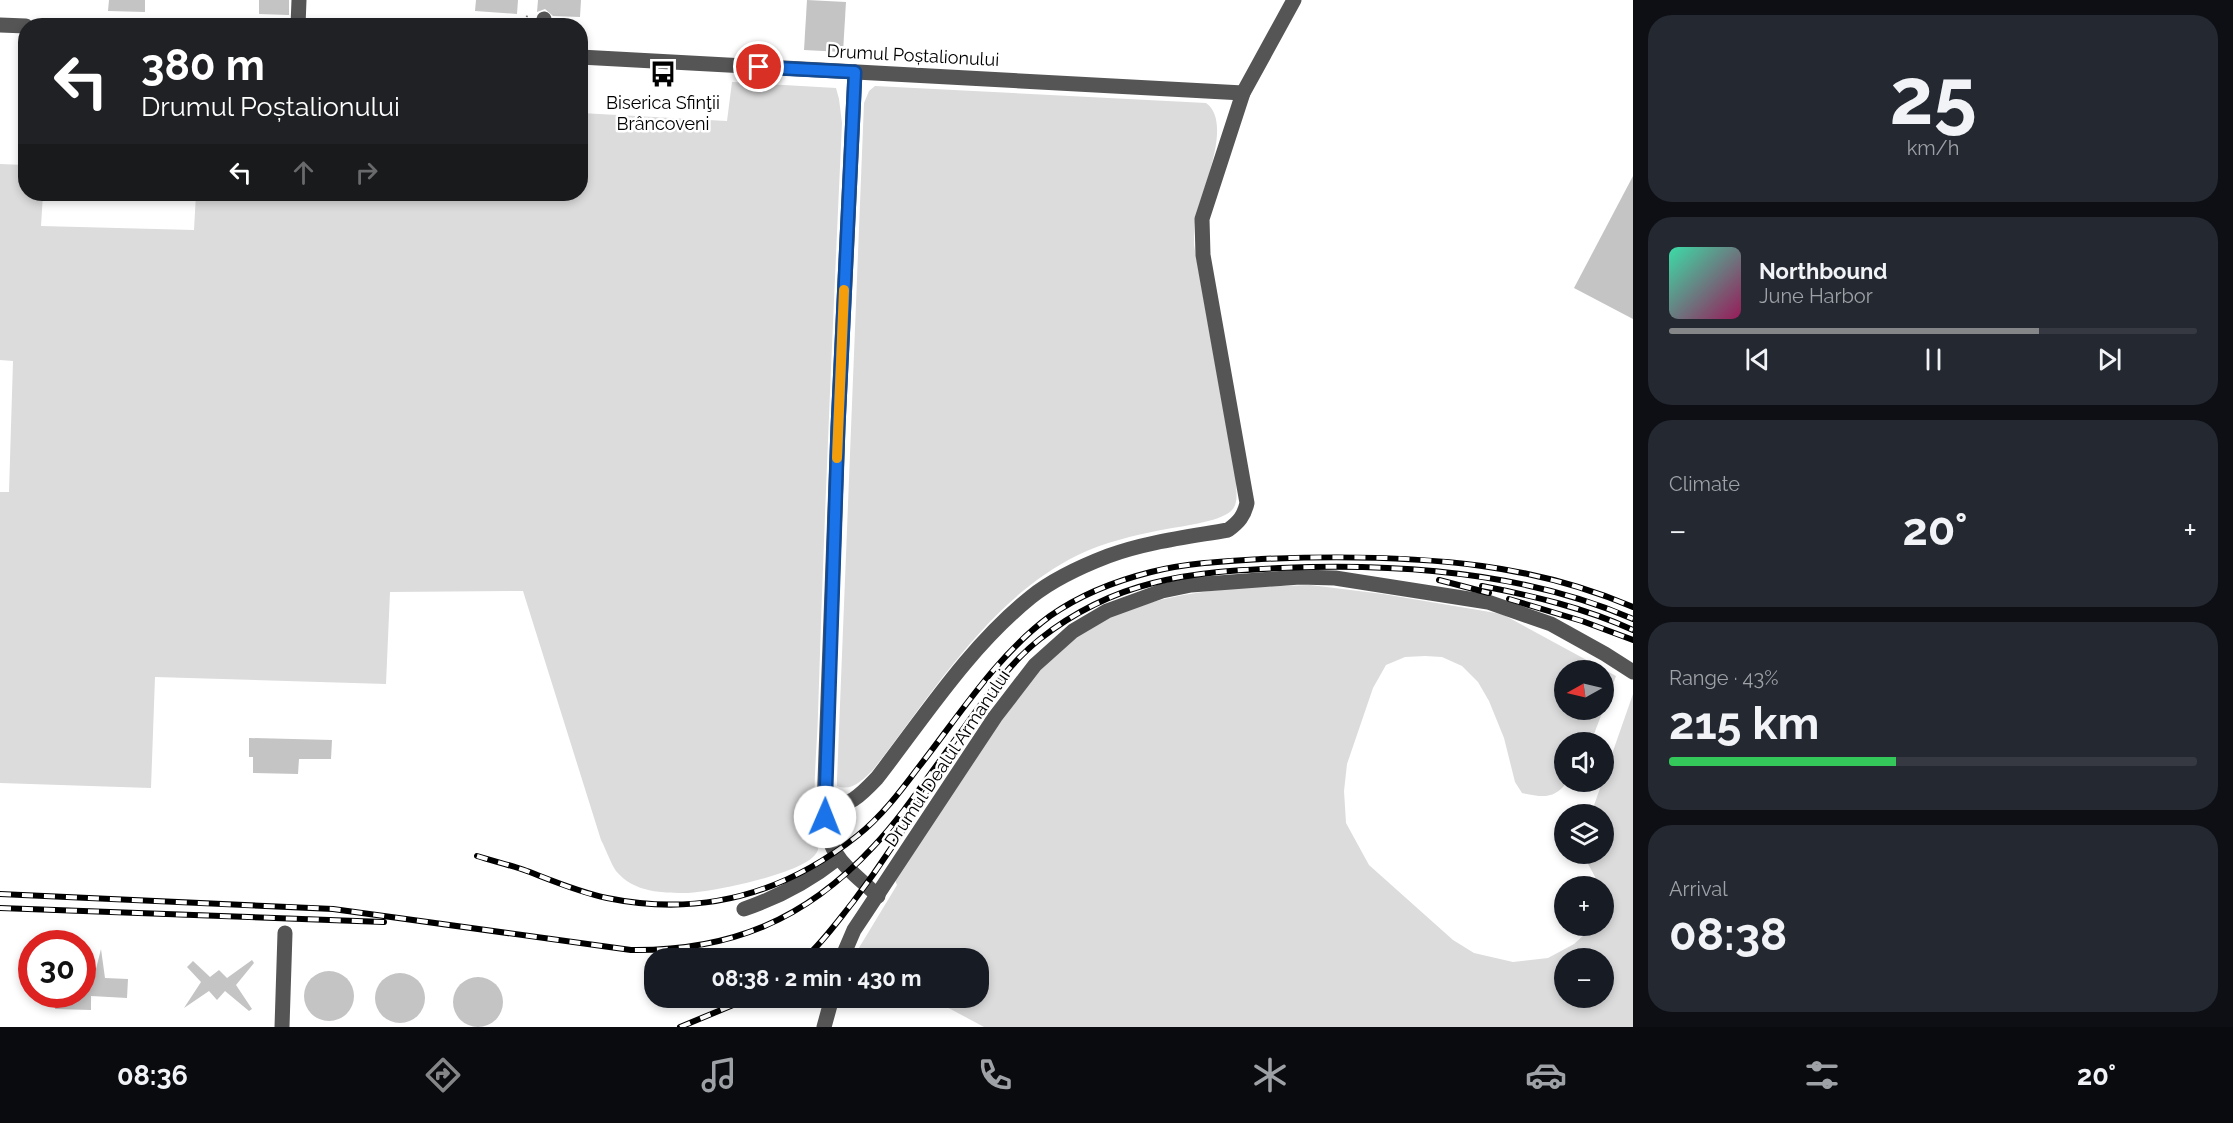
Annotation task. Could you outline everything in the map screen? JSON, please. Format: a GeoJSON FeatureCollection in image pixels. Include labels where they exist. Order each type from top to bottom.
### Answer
{"type":"FeatureCollection","features":[{"type":"Feature","properties":{"kind":"street"},"geometry":{"type":"LineString","coordinates":[[298,18],[299,0]]}},
{"type":"Feature","properties":{"kind":"street"},"geometry":{"type":"LineString","coordinates":[[824,808],[848,804],[862,794],[974,653],[1033,595],[1071,573],[1108,556],[1144,545],[1228,530],[1239,522],[1245,513],[1246,503],[1203,255],[1202,219],[1243,93],[1294,0]]}},
{"type":"Feature","properties":{"kind":"street"},"geometry":{"type":"LineString","coordinates":[[0,25],[18,26]]}},
{"type":"Feature","properties":{"kind":"street","name":"Drumul Poștalionului"},"geometry":{"type":"LineString","coordinates":[[588,57],[1243,93]]}},
{"type":"Feature","properties":{"kind":"street"},"geometry":{"type":"LineString","coordinates":[[855,72],[838,427],[824,808],[828,837],[838,858],[878,896]]}},
{"type":"Feature","properties":{"kind":"street","name":"Drumul Dealul Armanului"},"geometry":{"type":"LineString","coordinates":[[846,948],[854,930],[995,717],[1035,665],[1073,631],[1107,611],[1162,591],[1202,584],[1299,577],[1335,578],[1488,602],[1551,624],[1633,672]]}},
{"type":"Feature","properties":{"kind":"street"},"geometry":{"type":"LineString","coordinates":[[744,909],[791,890],[838,858]]}},
{"type":"Feature","properties":{"kind":"street"},"geometry":{"type":"LineString","coordinates":[[282,1027],[285,933]]}},
{"type":"Feature","properties":{"kind":"street"},"geometry":{"type":"LineString","coordinates":[[824,1027],[829,1008]]}},
{"type":"Feature","properties":{"kind":"shaded area"},"geometry":{"type":"Polygon","coordinates":[[[732,82],[836,88],[839,99],[842,123],[815,785],[816,831],[819,846],[810,860],[758,880],[700,892],[659,892],[640,888],[623,878],[616,871],[601,840],[523,591],[390,592],[386,684],[155,677],[151,788],[0,783],[0,492],[9,492],[13,361],[0,360],[0,164],[18,165],[18,201],[43,201],[41,226],[194,230],[196,201],[588,201],[588,113],[727,121],[732,82]]]}},
{"type":"Feature","properties":{"kind":"shaded area"},"geometry":{"type":"Polygon","coordinates":[[[875,86],[1206,103],[1214,112],[1217,139],[1210,172],[1196,217],[1194,245],[1236,481],[1236,497],[1234,508],[1218,518],[1108,543],[1078,555],[1046,574],[1016,597],[964,651],[872,771],[856,784],[842,787],[837,786],[837,780],[864,103],[869,91],[875,86]]]}},
{"type":"Feature","properties":{"kind":"shaded area"},"geometry":{"type":"Polygon","coordinates":[[[1310,585],[1383,594],[1502,614],[1587,660],[1554,660],[1554,720],[1599,720],[1595,732],[1554,732],[1554,792],[1557,792],[1547,796],[1522,793],[1515,782],[1504,738],[1489,701],[1478,682],[1462,666],[1442,657],[1425,656],[1405,657],[1386,665],[1373,688],[1347,764],[1344,791],[1346,823],[1369,865],[1453,940],[1474,953],[1513,962],[1548,958],[1554,955],[1554,1008],[1614,1008],[1614,948],[1567,948],[1583,936],[1614,936],[1614,876],[1595,876],[1588,864],[1614,864],[1614,804],[1594,804],[1599,792],[1614,792],[1614,748],[1633,694],[1633,1027],[984,1027],[949,1008],[989,1008],[989,948],[859,948],[897,885],[894,878],[903,864],[1013,699],[1048,659],[1091,627],[1117,614],[1164,599],[1236,588],[1310,585]]]}},
{"type":"Feature","properties":{"kind":"building"},"geometry":{"type":"Polygon","coordinates":[[[109,0],[145,0],[145,12],[108,11],[109,0]]]}},
{"type":"Feature","properties":{"kind":"building"},"geometry":{"type":"Polygon","coordinates":[[[259,0],[289,0],[289,15],[259,14],[259,0]]]}},
{"type":"Feature","properties":{"kind":"building"},"geometry":{"type":"Polygon","coordinates":[[[476,0],[518,0],[517,14],[475,11],[476,0]]]}},
{"type":"Feature","properties":{"kind":"building"},"geometry":{"type":"Polygon","coordinates":[[[538,0],[581,0],[580,17],[553,16],[545,9],[537,12],[538,0]]]}},
{"type":"Feature","properties":{"kind":"building"},"geometry":{"type":"Polygon","coordinates":[[[807,0],[846,2],[843,52],[804,50],[807,0]]]}},
{"type":"Feature","properties":{"kind":"building"},"geometry":{"type":"Polygon","coordinates":[[[1633,176],[1633,319],[1574,288],[1633,176]]]}},
{"type":"Feature","properties":{"kind":"building"},"geometry":{"type":"Polygon","coordinates":[[[249,738],[332,740],[331,759],[299,759],[298,774],[253,773],[253,757],[249,757],[249,738]]]}},
{"type":"Feature","properties":{"kind":"building"},"geometry":{"type":"Polygon","coordinates":[[[101,949],[105,978],[128,979],[127,998],[96,996],[96,969],[101,949]]]}},
{"type":"Feature","properties":{"kind":"building"},"geometry":{"type":"Polygon","coordinates":[[[252,960],[254,963],[236,985],[252,1009],[249,1011],[225,991],[217,1000],[209,991],[184,1008],[201,982],[187,967],[193,961],[210,977],[219,970],[227,978],[252,960]]]}},
{"type":"Feature","properties":{"kind":"building"},"geometry":{"type":"Polygon","coordinates":[[[324,971],[334,971],[347,978],[354,991],[354,1001],[347,1014],[334,1021],[324,1021],[315,1017],[308,1010],[304,1001],[304,991],[308,982],[315,975],[324,971]]]}},
{"type":"Feature","properties":{"kind":"building"},"geometry":{"type":"Polygon","coordinates":[[[395,973],[405,973],[418,980],[425,993],[425,1003],[418,1016],[405,1023],[395,1023],[386,1019],[379,1012],[375,1003],[375,993],[379,984],[386,977],[395,973]]]}},
{"type":"Feature","properties":{"kind":"building"},"geometry":{"type":"Polygon","coordinates":[[[473,977],[483,977],[496,984],[503,997],[503,1007],[496,1020],[483,1027],[473,1027],[464,1023],[457,1016],[453,1007],[453,997],[457,988],[464,981],[473,977]]]}},
{"type":"Feature","properties":{"kind":"building"},"geometry":{"type":"Polygon","coordinates":[[[91,1008],[91,1010],[55,1009],[91,1008]]]}},
{"type":"Feature","properties":{"kind":"railway"},"geometry":{"type":"LineString","coordinates":[[477,856],[521,869],[586,893],[641,903],[708,902],[740,896],[770,886],[800,873],[829,856],[874,821],[890,804],[995,668],[1012,649],[1050,616],[1098,590],[1164,569],[1192,564],[1288,558],[1344,557],[1427,560],[1482,566],[1540,577],[1597,593],[1633,607]]}},
{"type":"Feature","properties":{"kind":"railway"},"geometry":{"type":"LineString","coordinates":[[0,894],[333,909],[631,950],[701,945],[734,937],[764,926],[793,912],[821,894],[873,847],[896,821],[986,698],[1017,660],[1040,639],[1066,621],[1123,592],[1169,579],[1201,574],[1280,568],[1369,567],[1460,574],[1505,581],[1549,590],[1633,619]]}},
{"type":"Feature","properties":{"kind":"railway"},"geometry":{"type":"LineString","coordinates":[[1439,580],[1489,593]]}},
{"type":"Feature","properties":{"kind":"railway"},"geometry":{"type":"LineString","coordinates":[[1482,586],[1559,604],[1596,615],[1633,630]]}},
{"type":"Feature","properties":{"kind":"railway"},"geometry":{"type":"LineString","coordinates":[[1509,599],[1582,621],[1633,640]]}},
{"type":"Feature","properties":{"kind":"railway"},"geometry":{"type":"LineString","coordinates":[[815,948],[893,846],[929,787]]}},
{"type":"Feature","properties":{"kind":"railway"},"geometry":{"type":"LineString","coordinates":[[0,908],[384,922]]}},
{"type":"Feature","properties":{"kind":"railway"},"geometry":{"type":"LineString","coordinates":[[680,1027],[726,1008]]}},
{"type":"Feature","properties":{"kind":"slow traffic"},"geometry":{"type":"LineString","coordinates":[[837,458],[844,290]]}},
{"type":"Feature","properties":{"kind":"place","name":"Biserica Sfinţii Brâncoveni"},"geometry":{"type":"Point","coordinates":[663,74]}},
{"type":"Feature","properties":{"kind":"route"},"geometry":{"type":"LineString","coordinates":[[759,67],[855,72],[838,427],[825,817]]}}]}
